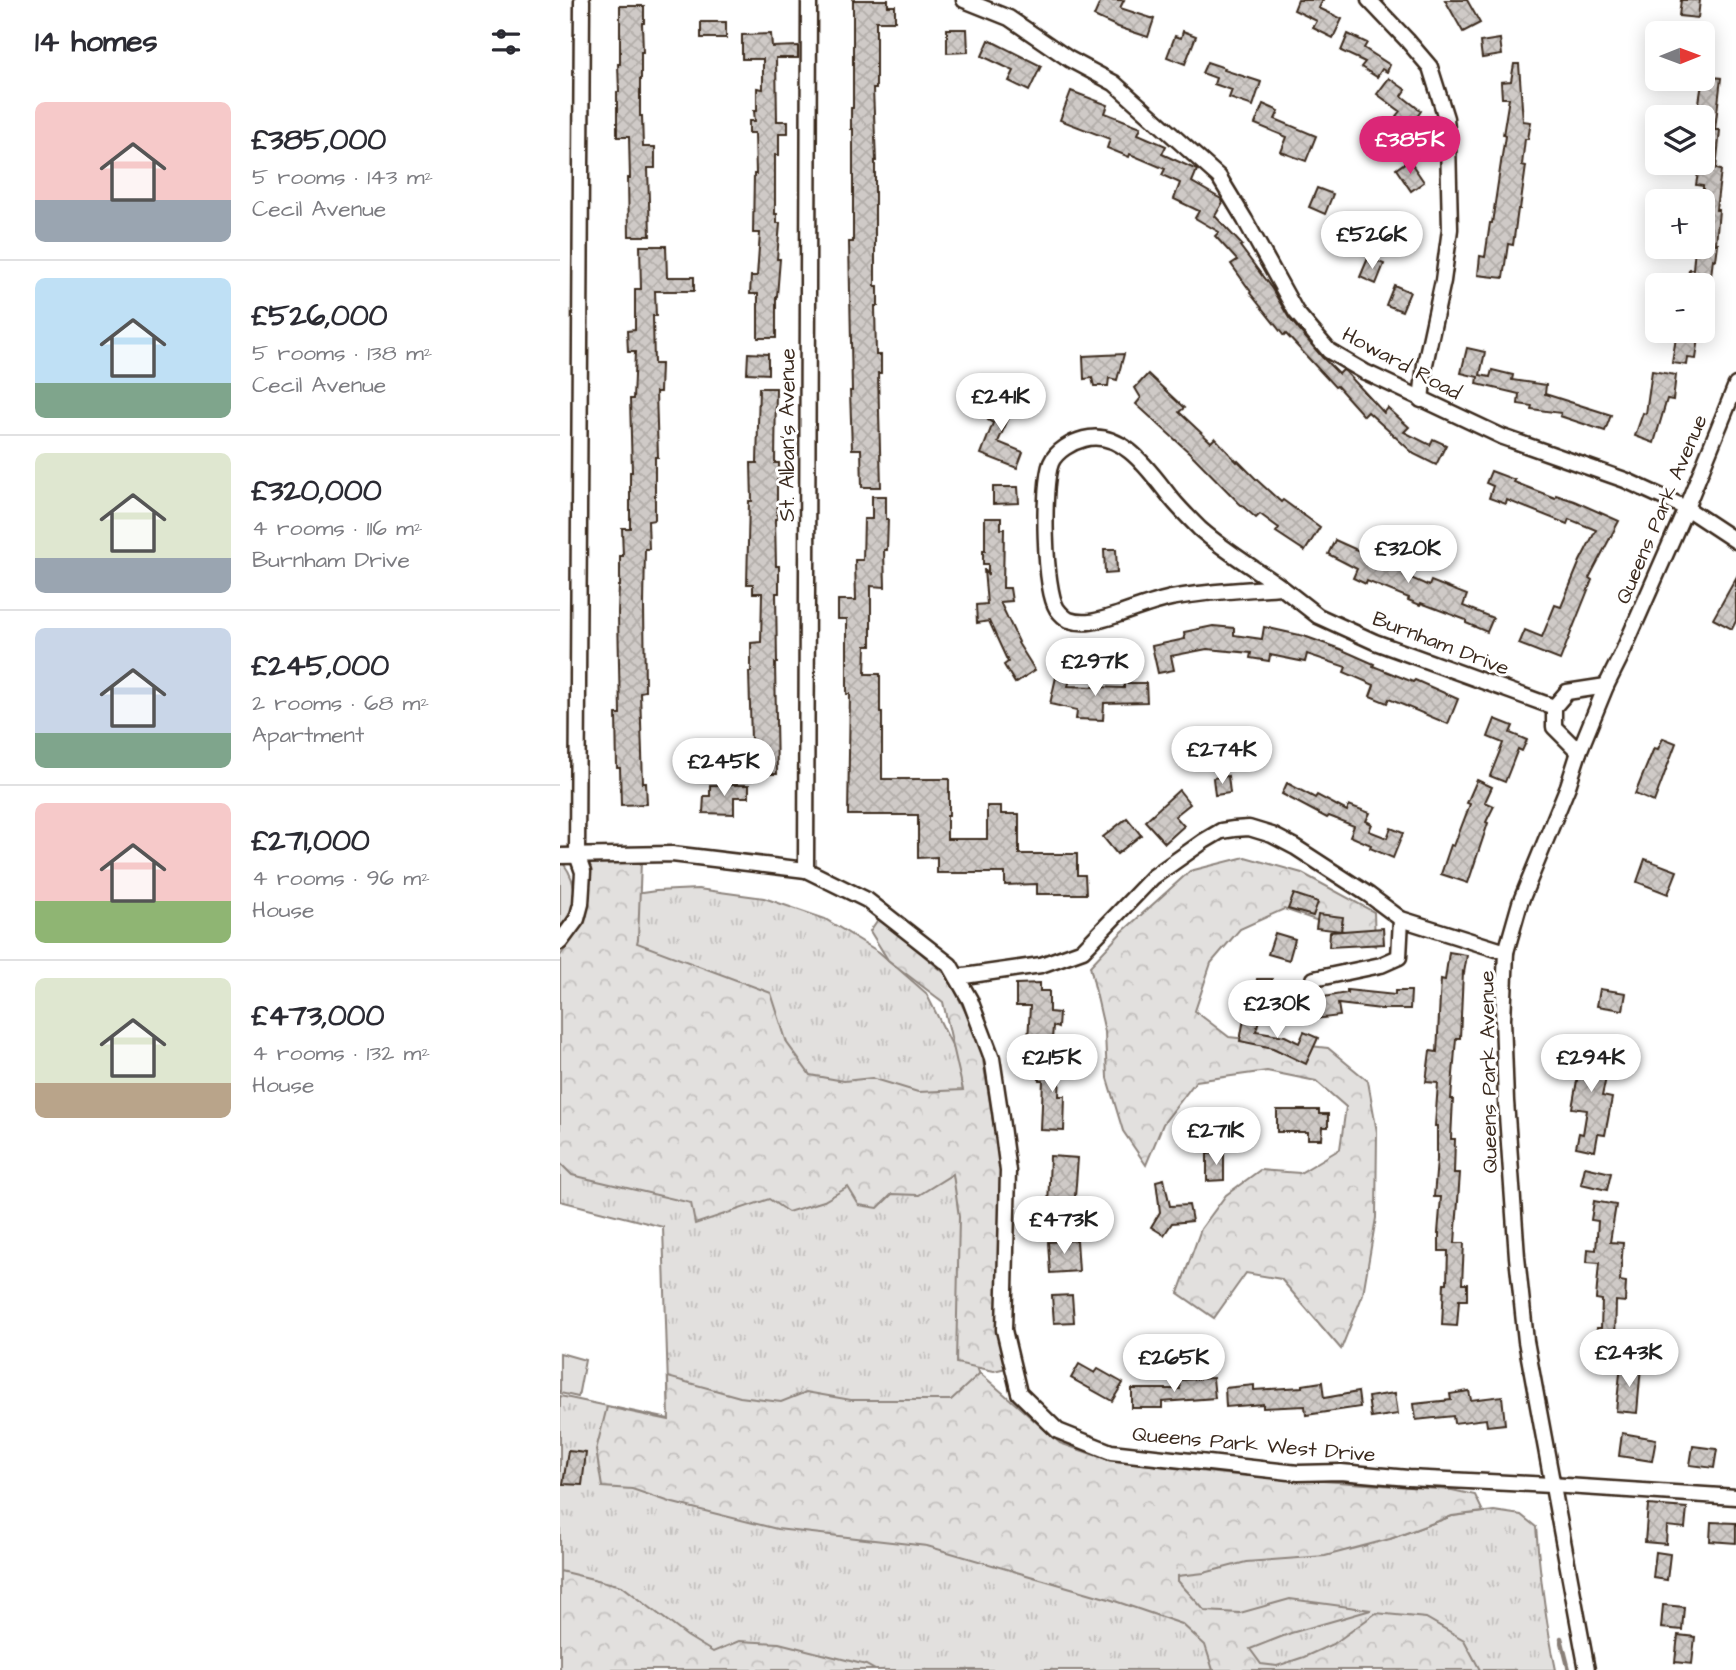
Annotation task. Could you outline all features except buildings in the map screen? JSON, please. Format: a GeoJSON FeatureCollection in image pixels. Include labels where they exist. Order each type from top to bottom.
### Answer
{"type":"FeatureCollection","features":[{"type":"Feature","properties":{"kind":"street"},"geometry":{"type":"LineString","coordinates":[[560,942],[578,919],[583,872],[577,855],[582,0]]}},
{"type":"Feature","properties":{"kind":"street","name":"St. Alban's Avenue"},"geometry":{"type":"LineString","coordinates":[[806,870],[809,0]]}},
{"type":"Feature","properties":{"kind":"street","name":"Howard Road"},"geometry":{"type":"LineString","coordinates":[[964,0],[1009,18],[1069,59],[1114,83],[1219,177],[1296,312],[1329,351],[1421,400],[1503,437],[1625,480],[1686,508],[1736,541]]}},
{"type":"Feature","properties":{"kind":"street"},"geometry":{"type":"LineString","coordinates":[[1369,0],[1430,67],[1446,118],[1450,229],[1421,400]]}},
{"type":"Feature","properties":{"kind":"street","name":"Queens Park Avenue"},"geometry":{"type":"LineString","coordinates":[[1587,1670],[1526,1341],[1506,1101],[1503,1019],[1506,952],[1520,903],[1579,752],[1686,508],[1736,385]]}},
{"type":"Feature","properties":{"kind":"street","name":"Burnham Drive"},"geometry":{"type":"LineString","coordinates":[[1281,587],[1172,598],[1083,623],[1067,619],[1057,609],[1048,570],[1046,488],[1051,461],[1065,447],[1084,439],[1109,440],[1124,447],[1141,461],[1171,499],[1199,528],[1224,549],[1281,587],[1318,616],[1375,642],[1554,707]]}},
{"type":"Feature","properties":{"kind":"street"},"geometry":{"type":"LineString","coordinates":[[1579,752],[1554,727],[1554,707],[1567,692],[1606,686]]}},
{"type":"Feature","properties":{"kind":"street"},"geometry":{"type":"LineString","coordinates":[[957,977],[1041,965],[1083,950],[1153,877],[1221,831],[1249,828],[1272,835],[1294,847],[1401,919],[1506,952]]}},
{"type":"Feature","properties":{"kind":"street","name":"Queens Park West Drive"},"geometry":{"type":"LineString","coordinates":[[560,856],[672,854],[806,870],[867,900],[950,965],[970,1000],[992,1058],[1008,1171],[1004,1330],[1019,1393],[1058,1432],[1111,1452],[1298,1473],[1341,1472],[1736,1497]]}},
{"type":"Feature","properties":{"kind":"street"},"geometry":{"type":"LineString","coordinates":[[1314,979],[1381,965],[1399,957],[1401,919]]}},
{"type":"Feature","properties":{"kind":"green space"},"geometry":{"type":"Polygon","coordinates":[[[1245,857],[1302,873],[1374,912],[1375,946],[1333,926],[1284,909],[1240,929],[1211,963],[1195,1011],[1229,1037],[1328,1048],[1368,1081],[1377,1132],[1376,1218],[1363,1294],[1341,1349],[1281,1279],[1246,1273],[1214,1318],[1178,1293],[1201,1229],[1226,1195],[1260,1170],[1300,1173],[1340,1149],[1346,1107],[1316,1081],[1267,1071],[1196,1081],[1163,1124],[1146,1165],[1123,1131],[1107,1078],[1105,1032],[1090,966],[1121,933],[1190,871],[1245,857]]]}},
{"type":"Feature","properties":{"kind":"green space"},"geometry":{"type":"Polygon","coordinates":[[[586,861],[641,861],[637,943],[771,993],[787,1043],[810,1075],[844,1081],[872,1078],[918,1092],[963,1090],[943,1002],[888,960],[870,931],[879,918],[948,976],[980,1042],[1001,1170],[1006,1368],[994,1371],[956,1363],[959,1217],[953,1174],[919,1195],[892,1194],[878,1208],[859,1205],[848,1187],[824,1201],[788,1212],[769,1199],[695,1224],[691,1203],[572,1175],[560,1163],[560,956],[587,917],[586,861]]]}},
{"type":"Feature","properties":{"kind":"green space"},"geometry":{"type":"Polygon","coordinates":[[[560,863],[563,863],[572,879],[574,896],[570,912],[560,927],[560,863]]]}},
{"type":"Feature","properties":{"kind":"green space"},"geometry":{"type":"Polygon","coordinates":[[[698,889],[764,898],[825,919],[879,952],[926,993],[958,1057],[972,1152],[972,1352],[993,1413],[1019,1455],[1390,1539],[1452,1516],[1494,1511],[1521,1515],[1536,1527],[1556,1670],[560,1670],[560,1396],[669,1419],[663,1227],[560,1201],[560,1050],[621,896],[698,889]]]}},
{"type":"Feature","properties":{"kind":"green space"},"geometry":{"type":"Polygon","coordinates":[[[560,1353],[585,1360],[578,1397],[560,1393],[560,1353]]]}},
{"type":"Feature","properties":{"kind":"green space"},"geometry":{"type":"Polygon","coordinates":[[[980,1373],[1060,1443],[1109,1460],[1224,1474],[1452,1490],[1475,1495],[1483,1512],[1452,1516],[1390,1539],[1325,1556],[1246,1562],[1204,1573],[1178,1576],[1178,1581],[1205,1611],[1240,1613],[1290,1599],[1371,1610],[1291,1633],[1250,1649],[1261,1664],[1277,1666],[1304,1657],[1335,1643],[1376,1613],[1426,1618],[1464,1640],[1480,1670],[1213,1670],[1205,1645],[1182,1624],[1109,1599],[927,1546],[777,1529],[673,1503],[632,1489],[602,1487],[596,1450],[607,1407],[669,1420],[668,1377],[740,1397],[781,1402],[806,1392],[851,1400],[951,1400],[980,1373]]]}},
{"type":"Feature","properties":{"kind":"green space"},"geometry":{"type":"Polygon","coordinates":[[[560,1571],[622,1586],[687,1636],[713,1652],[739,1641],[779,1643],[866,1665],[875,1670],[560,1670],[560,1571]]]}},
{"type":"Feature","properties":{"kind":"waterway"},"geometry":{"type":"LineString","coordinates":[[1561,1638],[1569,1670]]}}]}
